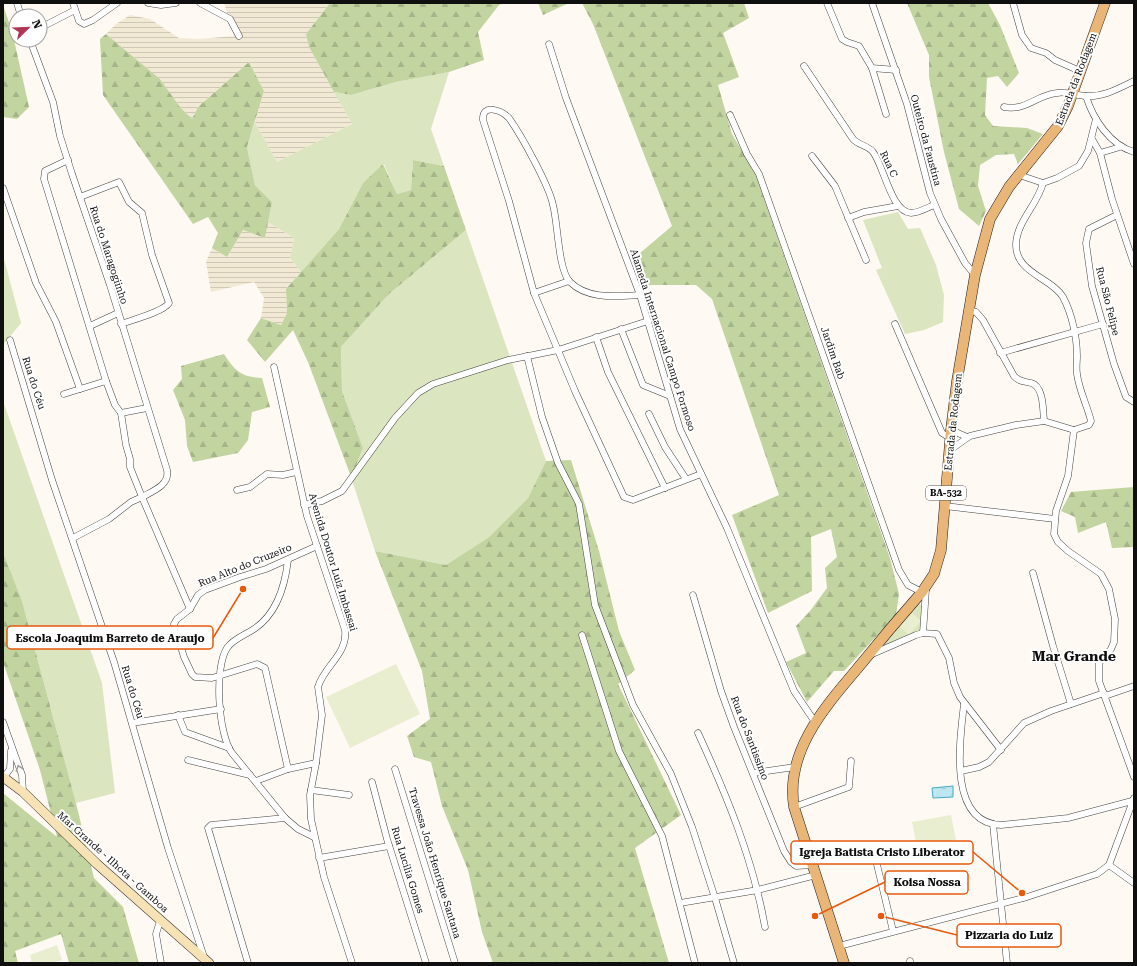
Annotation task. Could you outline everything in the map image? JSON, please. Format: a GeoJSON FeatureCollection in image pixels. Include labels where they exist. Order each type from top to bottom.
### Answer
{"type":"FeatureCollection","features":[{"type":"Feature","properties":{"kind":"main road","name":"Estrada da Rodagem"},"geometry":{"type":"LineString","coordinates":[[844,963],[794,807],[792,787],[795,767],[815,722],[867,656],[924,589],[934,574],[942,550],[950,434],[968,310],[975,275],[990,219],[1005,192],[1055,132],[1072,94],[1105,3]]}},
{"type":"Feature","properties":{"kind":"street"},"geometry":{"type":"LineString","coordinates":[[73,3],[79,21],[86,24],[117,3]]}},
{"type":"Feature","properties":{"kind":"street"},"geometry":{"type":"LineString","coordinates":[[148,3],[161,5],[176,3]]}},
{"type":"Feature","properties":{"kind":"street"},"geometry":{"type":"LineString","coordinates":[[200,3],[230,19],[239,36]]}},
{"type":"Feature","properties":{"kind":"street"},"geometry":{"type":"LineString","coordinates":[[827,3],[842,39],[859,46],[872,68],[886,114]]}},
{"type":"Feature","properties":{"kind":"street","name":"Outeiro da Faustina"},"geometry":{"type":"LineString","coordinates":[[872,3],[907,104],[921,162],[934,205],[965,263],[975,275]]}},
{"type":"Feature","properties":{"kind":"street"},"geometry":{"type":"LineString","coordinates":[[1013,3],[1022,35],[1031,48],[1046,53],[1055,60],[1080,71]]}},
{"type":"Feature","properties":{"kind":"street"},"geometry":{"type":"LineString","coordinates":[[48,24],[75,10]]}},
{"type":"Feature","properties":{"kind":"street","name":"Alameda Internacional Campo Formoso"},"geometry":{"type":"LineString","coordinates":[[549,44],[566,98],[640,296],[680,429],[738,554],[794,691],[815,722]]}},
{"type":"Feature","properties":{"kind":"street","name":"Rua do Maragogiinho"},"geometry":{"type":"LineString","coordinates":[[33,48],[53,102],[68,160],[166,466],[168,478],[158,489],[142,498]]}},
{"type":"Feature","properties":{"kind":"street","name":"Rua C"},"geometry":{"type":"LineString","coordinates":[[804,66],[853,139],[860,146],[873,152],[898,206]]}},
{"type":"Feature","properties":{"kind":"street"},"geometry":{"type":"LineString","coordinates":[[872,68],[896,70]]}},
{"type":"Feature","properties":{"kind":"street"},"geometry":{"type":"LineString","coordinates":[[1004,107],[1012,108],[1024,106],[1058,92],[1086,96],[1107,94],[1134,81]]}},
{"type":"Feature","properties":{"kind":"street"},"geometry":{"type":"LineString","coordinates":[[1086,96],[1096,119],[1120,147],[1134,152]]}},
{"type":"Feature","properties":{"kind":"street"},"geometry":{"type":"LineString","coordinates":[[640,296],[613,296],[587,293],[569,281],[563,267],[553,205],[548,190],[514,124],[505,114],[491,109],[485,111],[483,120],[509,202],[534,293],[624,497],[633,500],[701,474]]}},
{"type":"Feature","properties":{"kind":"street","name":"Jardim Bab"},"geometry":{"type":"LineString","coordinates":[[730,115],[747,154],[759,174],[899,570],[908,585],[924,589]]}},
{"type":"Feature","properties":{"kind":"street"},"geometry":{"type":"LineString","coordinates":[[1019,175],[1043,183],[1057,178],[1080,166],[1085,158],[1092,139],[1096,119]]}},
{"type":"Feature","properties":{"kind":"street"},"geometry":{"type":"LineString","coordinates":[[1092,139],[1100,153],[1117,215],[1134,264]]}},
{"type":"Feature","properties":{"kind":"street"},"geometry":{"type":"LineString","coordinates":[[1100,153],[1120,147]]}},
{"type":"Feature","properties":{"kind":"street"},"geometry":{"type":"LineString","coordinates":[[812,156],[835,186],[866,260]]}},
{"type":"Feature","properties":{"kind":"street"},"geometry":{"type":"LineString","coordinates":[[68,160],[48,168],[44,179],[106,381],[115,405],[121,413],[126,446],[130,459],[130,467],[190,610]]}},
{"type":"Feature","properties":{"kind":"street"},"geometry":{"type":"LineString","coordinates":[[80,197],[119,182],[129,202],[142,212],[146,221],[152,255],[169,303],[155,312],[121,324]]}},
{"type":"Feature","properties":{"kind":"street"},"geometry":{"type":"LineString","coordinates":[[949,450],[967,437],[981,432],[1016,424],[1044,421],[1074,430],[1091,424],[1077,376],[1074,332],[1063,297],[1021,261],[1016,248],[1018,236],[1024,219],[1043,183]]}},
{"type":"Feature","properties":{"kind":"street"},"geometry":{"type":"LineString","coordinates":[[3,188],[36,283],[56,322],[80,389]]}},
{"type":"Feature","properties":{"kind":"street"},"geometry":{"type":"LineString","coordinates":[[848,218],[864,212],[898,206],[903,210],[912,213],[934,205]]}},
{"type":"Feature","properties":{"kind":"street","name":"Rua São Felipe"},"geometry":{"type":"LineString","coordinates":[[1117,215],[1092,226],[1089,229],[1087,235],[1087,258],[1092,286],[1114,364],[1126,397],[1134,402]]}},
{"type":"Feature","properties":{"kind":"street"},"geometry":{"type":"LineString","coordinates":[[534,293],[569,281]]}},
{"type":"Feature","properties":{"kind":"street"},"geometry":{"type":"LineString","coordinates":[[968,310],[976,312],[983,320],[1010,372],[1017,380],[1037,386],[1040,391],[1044,421]]}},
{"type":"Feature","properties":{"kind":"street"},"geometry":{"type":"LineString","coordinates":[[90,326],[118,313]]}},
{"type":"Feature","properties":{"kind":"street"},"geometry":{"type":"LineString","coordinates":[[304,505],[322,501],[342,491],[395,418],[414,397],[425,388],[442,380],[527,356],[558,350],[621,329],[648,322]]}},
{"type":"Feature","properties":{"kind":"street"},"geometry":{"type":"LineString","coordinates":[[895,324],[942,433],[967,437]]}},
{"type":"Feature","properties":{"kind":"street"},"geometry":{"type":"LineString","coordinates":[[1000,353],[1103,324]]}},
{"type":"Feature","properties":{"kind":"street"},"geometry":{"type":"LineString","coordinates":[[621,329],[643,385],[670,396]]}},
{"type":"Feature","properties":{"kind":"street"},"geometry":{"type":"LineString","coordinates":[[596,337],[610,377],[665,488]]}},
{"type":"Feature","properties":{"kind":"street","name":"Rua do Céu"},"geometry":{"type":"LineString","coordinates":[[10,340],[52,480],[132,723],[170,855],[206,961]]}},
{"type":"Feature","properties":{"kind":"street"},"geometry":{"type":"LineString","coordinates":[[527,356],[542,417],[558,462],[579,504],[595,604],[633,705],[679,793],[715,898],[734,963]]}},
{"type":"Feature","properties":{"kind":"street","name":"Avenida Doutor Luiz Imbassai"},"geometry":{"type":"LineString","coordinates":[[274,367],[304,505],[346,638],[342,650],[318,687],[322,716],[309,806],[319,858],[352,963]]}},
{"type":"Feature","properties":{"kind":"street"},"geometry":{"type":"LineString","coordinates":[[64,394],[106,381]]}},
{"type":"Feature","properties":{"kind":"street"},"geometry":{"type":"LineString","coordinates":[[121,413],[147,408]]}},
{"type":"Feature","properties":{"kind":"street"},"geometry":{"type":"LineString","coordinates":[[650,414],[665,447],[686,479]]}},
{"type":"Feature","properties":{"kind":"street"},"geometry":{"type":"LineString","coordinates":[[1074,430],[1068,476],[1055,519],[1054,534],[1058,542],[1101,574],[1109,590],[1115,619],[1115,632],[1113,646],[1099,663],[1099,681],[1132,767],[1134,777]]}},
{"type":"Feature","properties":{"kind":"street"},"geometry":{"type":"LineString","coordinates":[[237,490],[250,487],[267,474],[283,475],[296,472]]}},
{"type":"Feature","properties":{"kind":"street"},"geometry":{"type":"LineString","coordinates":[[72,538],[109,518],[131,502],[142,498]]}},
{"type":"Feature","properties":{"kind":"street"},"geometry":{"type":"LineString","coordinates":[[945,506],[1055,519]]}},
{"type":"Feature","properties":{"kind":"street","name":"Rua Alto do Cruzeiro"},"geometry":{"type":"LineString","coordinates":[[219,676],[204,679],[192,674],[174,628],[177,619],[190,610],[198,595],[205,590],[288,560],[316,546]]}},
{"type":"Feature","properties":{"kind":"street"},"geometry":{"type":"LineString","coordinates":[[288,560],[283,587],[262,624],[227,648],[219,676],[221,709],[228,748],[285,818],[298,829],[314,837]]}},
{"type":"Feature","properties":{"kind":"street"},"geometry":{"type":"LineString","coordinates":[[1033,573],[1071,704]]}},
{"type":"Feature","properties":{"kind":"street"},"geometry":{"type":"LineString","coordinates":[[923,633],[924,589]]}},
{"type":"Feature","properties":{"kind":"street","name":"Rua do Santissimo"},"geometry":{"type":"LineString","coordinates":[[692,595],[721,691],[784,851],[791,862],[800,867],[812,862],[873,848],[893,931]]}},
{"type":"Feature","properties":{"kind":"street"},"geometry":{"type":"LineString","coordinates":[[867,656],[923,633],[937,634],[950,663],[956,690],[964,704],[981,726],[989,733],[1001,750]]}},
{"type":"Feature","properties":{"kind":"street"},"geometry":{"type":"LineString","coordinates":[[582,635],[619,751],[662,836],[695,963]]}},
{"type":"Feature","properties":{"kind":"street"},"geometry":{"type":"LineString","coordinates":[[219,676],[257,664],[265,668],[288,769]]}},
{"type":"Feature","properties":{"kind":"street"},"geometry":{"type":"LineString","coordinates":[[960,771],[985,765],[1001,750],[1024,723],[1071,704],[1134,686]]}},
{"type":"Feature","properties":{"kind":"street"},"geometry":{"type":"LineString","coordinates":[[964,704],[960,749],[960,771],[965,796],[970,810],[977,816],[993,824],[1068,818],[1133,800]]}},
{"type":"Feature","properties":{"kind":"street"},"geometry":{"type":"LineString","coordinates":[[132,723],[178,714],[221,709]]}},
{"type":"Feature","properties":{"kind":"street"},"geometry":{"type":"LineString","coordinates":[[178,714],[185,732],[228,748]]}},
{"type":"Feature","properties":{"kind":"street"},"geometry":{"type":"LineString","coordinates":[[3,722],[22,775],[23,792]]}},
{"type":"Feature","properties":{"kind":"street"},"geometry":{"type":"LineString","coordinates":[[698,733],[723,789],[758,890],[765,927]]}},
{"type":"Feature","properties":{"kind":"street"},"geometry":{"type":"LineString","coordinates":[[3,777],[10,769],[10,745]]}},
{"type":"Feature","properties":{"kind":"street"},"geometry":{"type":"LineString","coordinates":[[188,760],[250,775]]}},
{"type":"Feature","properties":{"kind":"street"},"geometry":{"type":"LineString","coordinates":[[794,807],[849,787],[851,761]]}},
{"type":"Feature","properties":{"kind":"street"},"geometry":{"type":"LineString","coordinates":[[256,781],[288,769],[316,763]]}},
{"type":"Feature","properties":{"kind":"street"},"geometry":{"type":"LineString","coordinates":[[753,774],[795,767]]}},
{"type":"Feature","properties":{"kind":"street","name":"Travessa João Henrique Santana"},"geometry":{"type":"LineString","coordinates":[[395,769],[455,963]]}},
{"type":"Feature","properties":{"kind":"street","name":"Mar Grande - Ilhota - Gamboa"},"geometry":{"type":"LineString","coordinates":[[3,777],[23,792],[86,854],[206,961]]}},
{"type":"Feature","properties":{"kind":"street","name":"Rua Lucilia Gomes"},"geometry":{"type":"LineString","coordinates":[[372,782],[389,846],[426,963]]}},
{"type":"Feature","properties":{"kind":"street"},"geometry":{"type":"LineString","coordinates":[[311,790],[349,795]]}},
{"type":"Feature","properties":{"kind":"street"},"geometry":{"type":"LineString","coordinates":[[839,946],[1000,904],[1097,874],[1109,865],[1133,800]]}},
{"type":"Feature","properties":{"kind":"street"},"geometry":{"type":"LineString","coordinates":[[248,963],[209,830],[211,825],[285,818]]}},
{"type":"Feature","properties":{"kind":"street"},"geometry":{"type":"LineString","coordinates":[[993,824],[1005,963]]}},
{"type":"Feature","properties":{"kind":"street"},"geometry":{"type":"LineString","coordinates":[[319,858],[389,846]]}},
{"type":"Feature","properties":{"kind":"street"},"geometry":{"type":"LineString","coordinates":[[1109,865],[1134,883]]}},
{"type":"Feature","properties":{"kind":"street"},"geometry":{"type":"LineString","coordinates":[[680,903],[758,890],[816,875]]}},
{"type":"Feature","properties":{"kind":"street"},"geometry":{"type":"LineString","coordinates":[[160,921],[156,934],[161,963]]}},
{"type":"Feature","properties":{"kind":"shaded area"},"geometry":{"type":"Polygon","coordinates":[[[224,3],[330,3],[306,34],[309,47],[352,124],[277,162],[255,122],[264,91],[249,62],[198,107],[192,119],[180,107],[160,79],[106,34],[116,24],[130,15],[150,19],[179,38],[199,39],[234,36],[224,3]]]}},
{"type":"Feature","properties":{"kind":"shaded area"},"geometry":{"type":"Polygon","coordinates":[[[268,222],[294,238],[290,258],[301,272],[286,289],[287,313],[281,325],[261,318],[264,298],[254,282],[211,292],[206,262],[212,248],[227,257],[243,230],[265,238],[268,222]]]}},
{"type":"Feature","properties":{"kind":"green space"},"geometry":{"type":"Polygon","coordinates":[[[330,3],[504,3],[499,5],[478,32],[484,60],[449,72],[396,82],[351,95],[334,92],[309,47],[306,34],[330,3]]]}},
{"type":"Feature","properties":{"kind":"green space"},"geometry":{"type":"Polygon","coordinates":[[[538,3],[569,3],[543,15],[538,3]]]}},
{"type":"Feature","properties":{"kind":"green space"},"geometry":{"type":"Polygon","coordinates":[[[582,3],[744,3],[749,18],[723,33],[739,77],[718,85],[732,134],[755,173],[890,558],[899,594],[896,615],[844,671],[834,671],[807,702],[786,662],[806,653],[796,626],[810,611],[827,588],[825,568],[837,557],[831,529],[811,537],[812,591],[768,613],[732,515],[779,495],[712,299],[696,285],[644,285],[633,259],[672,226],[593,24],[582,3]]]}},
{"type":"Feature","properties":{"kind":"green space"},"geometry":{"type":"Polygon","coordinates":[[[907,3],[988,3],[1000,25],[1019,73],[1007,87],[998,76],[987,78],[985,115],[993,126],[1027,128],[1043,134],[1018,164],[1014,154],[996,155],[980,165],[978,186],[986,211],[979,226],[959,209],[944,152],[929,77],[929,55],[907,3]]]}},
{"type":"Feature","properties":{"kind":"green space"},"geometry":{"type":"Polygon","coordinates":[[[3,5],[8,19],[8,48],[16,48],[29,107],[17,119],[3,117],[3,5]]]}},
{"type":"Feature","properties":{"kind":"green space"},"geometry":{"type":"Polygon","coordinates":[[[106,34],[160,79],[180,107],[192,119],[198,107],[249,62],[264,91],[247,147],[255,185],[272,202],[265,238],[243,230],[227,257],[212,248],[218,233],[208,217],[193,224],[103,95],[100,39],[106,34]]]}},
{"type":"Feature","properties":{"kind":"green space"},"geometry":{"type":"Polygon","coordinates":[[[449,72],[431,129],[444,166],[413,160],[411,190],[397,194],[384,164],[363,183],[339,229],[301,272],[290,258],[294,238],[268,222],[272,202],[255,185],[247,147],[255,122],[277,162],[352,124],[334,92],[351,95],[396,82],[449,72]]]}},
{"type":"Feature","properties":{"kind":"green space"},"geometry":{"type":"Polygon","coordinates":[[[413,160],[444,166],[466,230],[389,294],[341,347],[342,391],[363,448],[355,468],[350,474],[308,362],[293,330],[265,362],[247,340],[261,318],[281,325],[287,313],[286,289],[339,229],[363,183],[383,164],[397,194],[411,190],[413,160]]]}},
{"type":"Feature","properties":{"kind":"green space"},"geometry":{"type":"Polygon","coordinates":[[[898,212],[908,229],[920,228],[936,265],[944,295],[943,322],[924,330],[905,334],[876,270],[882,268],[863,220],[898,212]]]}},
{"type":"Feature","properties":{"kind":"green space"},"geometry":{"type":"Polygon","coordinates":[[[466,230],[546,461],[528,498],[489,537],[446,565],[375,551],[350,474],[355,468],[363,448],[342,391],[341,347],[389,294],[466,230]]]}},
{"type":"Feature","properties":{"kind":"green space"},"geometry":{"type":"Polygon","coordinates":[[[3,255],[21,323],[3,345],[3,255]]]}},
{"type":"Feature","properties":{"kind":"green space"},"geometry":{"type":"Polygon","coordinates":[[[224,354],[239,372],[249,376],[262,378],[270,407],[252,412],[248,440],[238,453],[193,462],[187,446],[185,420],[173,390],[182,379],[181,366],[224,354]]]}},
{"type":"Feature","properties":{"kind":"green space"},"geometry":{"type":"Polygon","coordinates":[[[3,401],[102,683],[115,793],[76,803],[22,601],[3,552],[3,401]]]}},
{"type":"Feature","properties":{"kind":"green space"},"geometry":{"type":"Polygon","coordinates":[[[571,460],[599,551],[619,631],[635,670],[618,684],[681,815],[635,848],[669,963],[493,963],[482,932],[468,870],[442,806],[431,762],[414,757],[407,736],[430,719],[422,671],[375,551],[446,565],[489,537],[528,498],[546,461],[571,460]]]}},
{"type":"Feature","properties":{"kind":"green space"},"geometry":{"type":"Polygon","coordinates":[[[1134,487],[1134,547],[1112,548],[1106,522],[1078,533],[1075,517],[1061,511],[1071,492],[1134,487]]]}},
{"type":"Feature","properties":{"kind":"green space"},"geometry":{"type":"Polygon","coordinates":[[[3,552],[22,601],[76,803],[94,878],[123,907],[139,963],[69,963],[61,934],[15,951],[18,963],[3,963],[3,793],[57,837],[40,770],[3,662],[3,552]]]}},
{"type":"Feature","properties":{"kind":"green space"},"geometry":{"type":"Polygon","coordinates":[[[918,602],[922,607],[922,630],[882,649],[880,646],[918,602]]]}},
{"type":"Feature","properties":{"kind":"green space"},"geometry":{"type":"Polygon","coordinates":[[[912,613],[921,621],[909,635],[900,627],[912,613]]]}},
{"type":"Feature","properties":{"kind":"green space"},"geometry":{"type":"Polygon","coordinates":[[[396,664],[420,714],[350,748],[326,697],[396,664]]]}},
{"type":"Feature","properties":{"kind":"green space"},"geometry":{"type":"Polygon","coordinates":[[[951,815],[956,840],[917,847],[912,822],[951,815]]]}},
{"type":"Feature","properties":{"kind":"green space"},"geometry":{"type":"Polygon","coordinates":[[[57,945],[62,960],[52,963],[32,963],[30,955],[57,945]]]}},
{"type":"Feature","properties":{"kind":"water"},"geometry":{"type":"Polygon","coordinates":[[[953,786],[953,797],[933,798],[932,788],[953,786]]]}},
{"type":"Feature","properties":{"kind":"place","name":"Escola Joaquim Barreto de Araujo"},"geometry":{"type":"Point","coordinates":[243,589]}},
{"type":"Feature","properties":{"kind":"place","name":"Igreja Batista Cristo Liberator"},"geometry":{"type":"Point","coordinates":[1022,893]}},
{"type":"Feature","properties":{"kind":"place","name":"Koisa Nossa"},"geometry":{"type":"Point","coordinates":[815,916]}},
{"type":"Feature","properties":{"kind":"place","name":"Pizzaria do Luiz"},"geometry":{"type":"Point","coordinates":[881,916]}},
{"type":"Feature","properties":{"kind":"district","name":"Mar Grande"},"geometry":{"type":"Point","coordinates":[1074,656]}}]}
